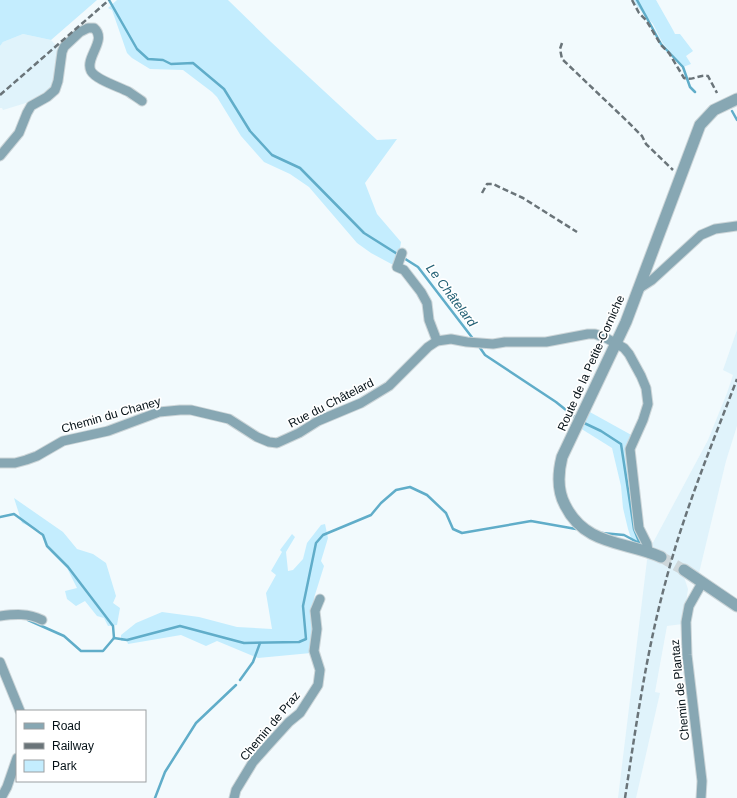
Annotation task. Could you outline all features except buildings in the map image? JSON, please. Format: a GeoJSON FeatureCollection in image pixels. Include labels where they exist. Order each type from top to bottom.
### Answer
{"type":"FeatureCollection","features":[{"type":"Feature","properties":{"kind":"street"},"geometry":{"type":"LineString","coordinates":[[2,152],[19,133],[31,106],[47,97],[54,90],[58,81],[64,47],[73,37],[86,28],[94,28],[97,30],[98,34],[98,42],[90,63],[91,72],[97,77],[130,93],[142,101]]}},
{"type":"Feature","properties":{"kind":"street","name":"Route de la Petite-Corniche"},"geometry":{"type":"LineString","coordinates":[[661,557],[607,541],[587,532],[576,521],[567,508],[561,494],[559,471],[562,457],[626,322],[700,125],[714,110],[737,99]]}},
{"type":"Feature","properties":{"kind":"street"},"geometry":{"type":"LineString","coordinates":[[638,289],[652,280],[701,235],[715,229],[737,226]]}},
{"type":"Feature","properties":{"kind":"street"},"geometry":{"type":"LineString","coordinates":[[399,260],[404,270],[421,292],[427,303],[429,320],[437,341],[451,339],[493,344],[505,342],[546,342],[595,334],[624,348],[641,376],[646,388],[648,404],[644,420],[630,449],[639,528],[647,544],[648,552]]}},
{"type":"Feature","properties":{"kind":"street","name":"Rue du Châtelard"},"geometry":{"type":"LineString","coordinates":[[274,443],[299,433],[318,420],[361,403],[390,386],[428,347],[437,341]]}},
{"type":"Feature","properties":{"kind":"street","name":"Chemin du Chaney"},"geometry":{"type":"LineString","coordinates":[[0,463],[15,463],[26,460],[37,456],[63,441],[114,429],[160,412],[180,410],[191,410],[229,419],[256,437],[274,443]]}},
{"type":"Feature","properties":{"kind":"street"},"geometry":{"type":"LineString","coordinates":[[684,570],[737,606]]}},
{"type":"Feature","properties":{"kind":"street","name":"Chemin de Plantaz"},"geometry":{"type":"LineString","coordinates":[[702,583],[689,606],[686,622],[687,655],[702,780],[702,798]]}},
{"type":"Feature","properties":{"kind":"street","name":"Chemin de Praz"},"geometry":{"type":"LineString","coordinates":[[234,798],[236,790],[253,762],[279,733],[300,713],[318,685],[320,670],[314,651],[317,629],[315,611],[320,599]]}},
{"type":"Feature","properties":{"kind":"street"},"geometry":{"type":"LineString","coordinates":[[0,616],[21,614],[34,616],[42,620]]}},
{"type":"Feature","properties":{"kind":"street"},"geometry":{"type":"LineString","coordinates":[[0,662],[20,710]]}},
{"type":"Feature","properties":{"kind":"street"},"geometry":{"type":"LineString","coordinates":[[1,798],[7,787],[16,761]]}},
{"type":"Feature","properties":{"kind":"shaded area"},"geometry":{"type":"Polygon","coordinates":[[[23,34],[51,40],[62,52],[58,81],[31,106],[26,103],[3,110],[0,108],[0,46],[3,42],[23,34]]]}},
{"type":"Feature","properties":{"kind":"shaded area"},"geometry":{"type":"Polygon","coordinates":[[[737,330],[737,426],[726,461],[699,573],[685,568],[683,574],[688,589],[683,624],[667,626],[655,692],[660,693],[636,798],[618,798],[648,552],[708,440],[727,393],[733,375],[723,370],[737,330]]]}},
{"type":"Feature","properties":{"kind":"green space"},"geometry":{"type":"Polygon","coordinates":[[[0,0],[97,0],[51,40],[23,34],[3,42],[0,46],[0,0]]]}},
{"type":"Feature","properties":{"kind":"green space"},"geometry":{"type":"Polygon","coordinates":[[[117,0],[228,0],[377,140],[397,139],[365,183],[377,214],[401,242],[397,267],[371,253],[357,243],[309,187],[290,174],[264,162],[241,136],[217,97],[212,92],[183,70],[150,69],[132,58],[127,53],[112,10],[108,8],[117,0]]]}},
{"type":"Feature","properties":{"kind":"green space"},"geometry":{"type":"Polygon","coordinates":[[[634,0],[656,0],[675,34],[680,34],[693,51],[686,56],[691,64],[683,67],[662,42],[653,24],[636,5],[634,0]]]}},
{"type":"Feature","properties":{"kind":"green space"},"geometry":{"type":"Polygon","coordinates":[[[588,411],[635,437],[630,449],[639,528],[647,544],[641,546],[633,544],[623,508],[621,486],[612,448],[580,428],[588,411]]]}},
{"type":"Feature","properties":{"kind":"green space"},"geometry":{"type":"Polygon","coordinates":[[[14,498],[63,532],[77,549],[93,554],[106,563],[116,596],[113,603],[120,608],[117,625],[108,626],[104,618],[97,616],[85,601],[76,606],[67,599],[65,591],[77,588],[67,568],[51,552],[41,531],[22,523],[14,498]]]}},
{"type":"Feature","properties":{"kind":"green space"},"geometry":{"type":"Polygon","coordinates":[[[325,524],[328,538],[321,561],[324,566],[314,598],[315,629],[311,653],[258,658],[217,641],[206,646],[181,635],[128,644],[127,641],[121,641],[121,635],[136,623],[162,612],[199,617],[237,627],[272,629],[266,593],[276,575],[271,571],[282,552],[280,550],[292,534],[295,537],[286,552],[288,571],[293,570],[303,559],[307,543],[321,525],[325,524]]]}},
{"type":"Feature","properties":{"kind":"waterway","name":"Le Châtelard"},"geometry":{"type":"LineString","coordinates":[[109,0],[137,49],[148,59],[163,60],[171,64],[193,63],[224,89],[250,131],[272,155],[300,168],[364,233],[418,267],[474,340]]}},
{"type":"Feature","properties":{"kind":"waterway"},"geometry":{"type":"LineString","coordinates":[[637,0],[661,44],[683,67],[690,87],[695,92]]}},
{"type":"Feature","properties":{"kind":"waterway"},"geometry":{"type":"LineString","coordinates":[[732,111],[737,120]]}},
{"type":"Feature","properties":{"kind":"waterway","name":"Le Châtelard"},"geometry":{"type":"LineString","coordinates":[[478,345],[485,355],[556,402],[576,418]]}},
{"type":"Feature","properties":{"kind":"waterway","name":"Le Châtelard"},"geometry":{"type":"LineString","coordinates":[[582,422],[601,431],[621,444],[634,529],[640,544]]}},
{"type":"Feature","properties":{"kind":"waterway"},"geometry":{"type":"LineString","coordinates":[[114,638],[127,640],[180,626],[244,643],[299,642],[306,639],[303,606],[316,543],[323,535],[371,515],[381,503],[396,490],[410,487],[427,495],[446,513],[453,529],[462,533],[531,521],[576,529]]}},
{"type":"Feature","properties":{"kind":"waterway"},"geometry":{"type":"LineString","coordinates":[[0,517],[14,514],[43,535],[47,546],[68,567],[113,626],[114,638]]}},
{"type":"Feature","properties":{"kind":"waterway","name":"Le Châtelard"},"geometry":{"type":"LineString","coordinates":[[602,533],[624,535],[639,543]]}},
{"type":"Feature","properties":{"kind":"waterway"},"geometry":{"type":"LineString","coordinates":[[28,620],[64,636],[81,651],[103,651],[114,638]]}},
{"type":"Feature","properties":{"kind":"waterway"},"geometry":{"type":"LineString","coordinates":[[240,680],[253,662],[260,643]]}},
{"type":"Feature","properties":{"kind":"waterway"},"geometry":{"type":"LineString","coordinates":[[155,798],[165,772],[196,723],[236,685]]}},
{"type":"Feature","properties":{"kind":"tunnel"},"geometry":{"type":"LineString","coordinates":[[661,557],[684,570]]}},
{"type":"Feature","properties":{"kind":"railway"},"geometry":{"type":"LineString","coordinates":[[0,95],[109,0]]}},
{"type":"Feature","properties":{"kind":"railway"},"geometry":{"type":"LineString","coordinates":[[632,0],[639,13],[646,20],[661,45],[669,53],[684,78],[690,79],[708,76],[717,93]]}},
{"type":"Feature","properties":{"kind":"railway"},"geometry":{"type":"LineString","coordinates":[[562,43],[560,49],[562,59],[628,122],[642,136],[646,144],[673,170]]}},
{"type":"Feature","properties":{"kind":"railway"},"geometry":{"type":"LineString","coordinates":[[482,193],[487,184],[493,184],[523,198],[577,232]]}},
{"type":"Feature","properties":{"kind":"railway"},"geometry":{"type":"LineString","coordinates":[[625,798],[637,717],[658,610],[680,532],[737,379]]}}]}
